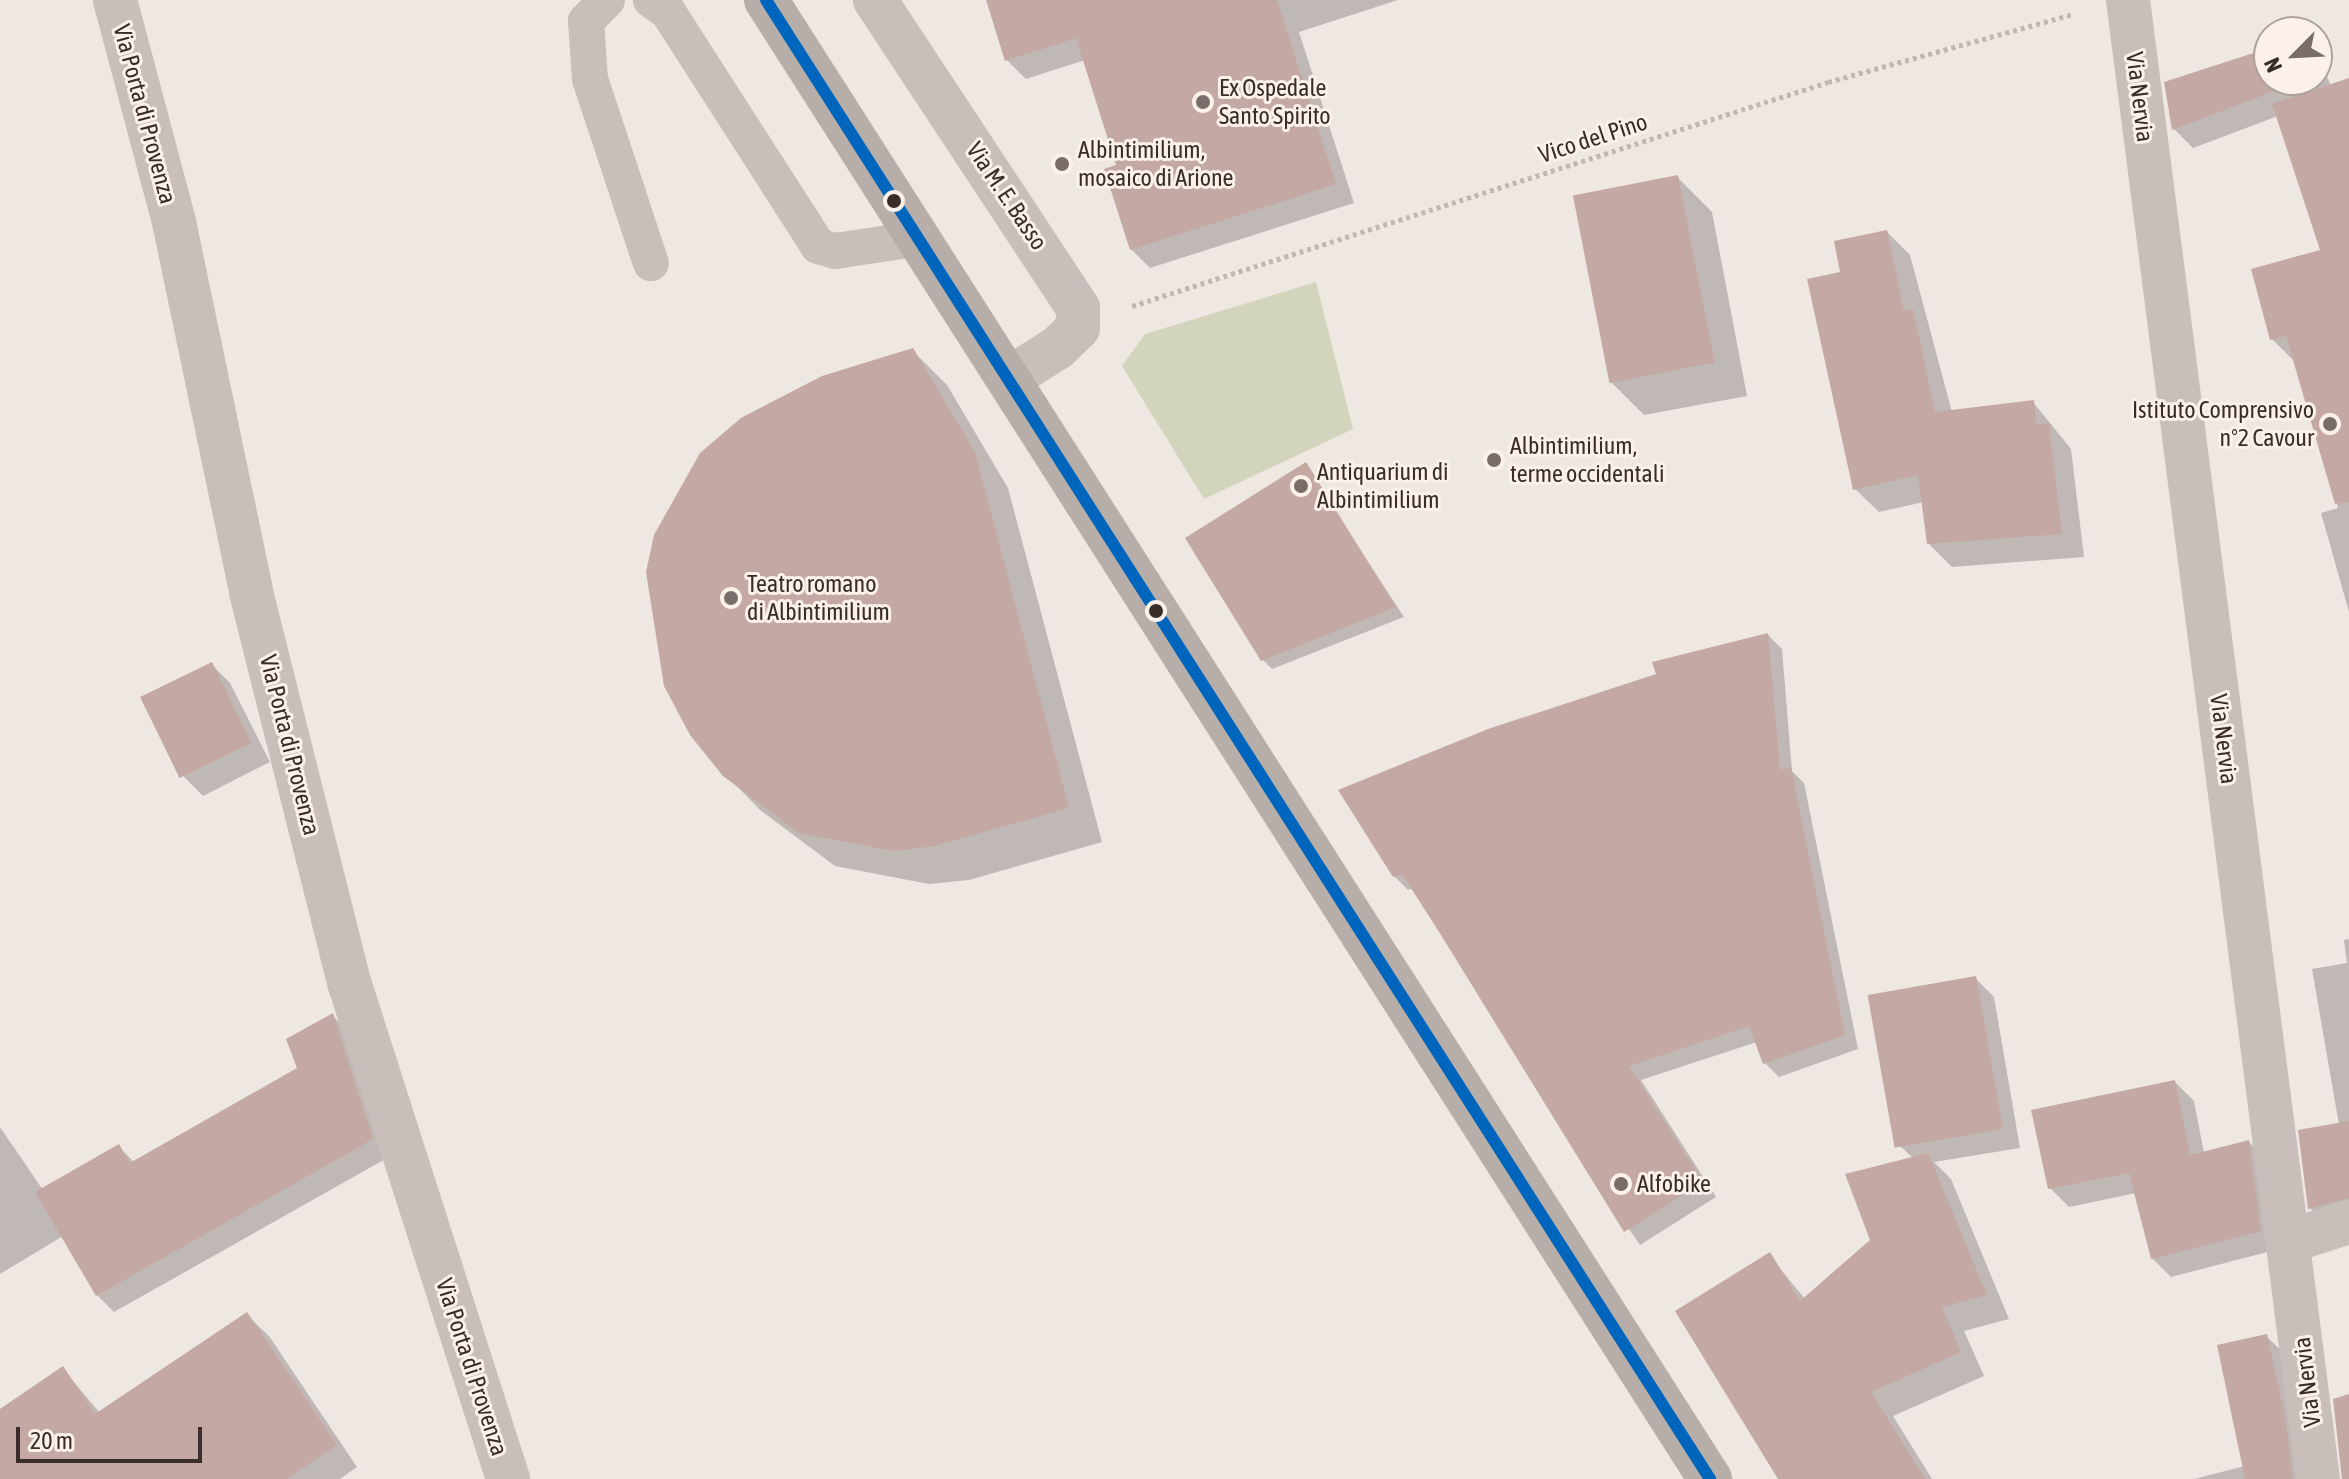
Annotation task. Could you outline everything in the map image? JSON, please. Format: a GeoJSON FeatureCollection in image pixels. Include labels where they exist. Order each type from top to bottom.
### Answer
{"type":"FeatureCollection","features":[{"type":"Feature","properties":{"kind":"main road"},"geometry":{"type":"LineString","coordinates":[[766,0],[922,238],[1710,1479]]}},
{"type":"Feature","properties":{"kind":"street","name":"Via Porta di Provenza"},"geometry":{"type":"LineString","coordinates":[[115,0],[174,222],[251,592],[350,985],[508,1479]]}},
{"type":"Feature","properties":{"kind":"street","name":"Via M. E. Basso"},"geometry":{"type":"LineString","coordinates":[[875,0],[1063,279],[1078,308],[1078,328]]}},
{"type":"Feature","properties":{"kind":"street","name":"Via Nervia"},"geometry":{"type":"LineString","coordinates":[[2128,0],[2290,1241],[2318,1479]]}},
{"type":"Feature","properties":{"kind":"street"},"geometry":{"type":"LineString","coordinates":[[1010,378],[1057,348],[1078,328]]}},
{"type":"Feature","properties":{"kind":"street"},"geometry":{"type":"LineString","coordinates":[[2290,1241],[2349,1222]]}},
{"type":"Feature","properties":{"kind":"lane"},"geometry":{"type":"LineString","coordinates":[[607,0],[586,21],[590,79],[651,263]]}},
{"type":"Feature","properties":{"kind":"lane"},"geometry":{"type":"LineString","coordinates":[[651,0],[668,12],[818,246],[847,250],[922,238]]}},
{"type":"Feature","properties":{"kind":"path","name":"Vico del Pino"},"geometry":{"type":"LineString","coordinates":[[1078,328],[1128,307],[1828,82],[2081,12]]}},
{"type":"Feature","properties":{"kind":"green space"},"geometry":{"type":"Polygon","coordinates":[[[1316,282],[1353,429],[1204,499],[1122,366],[1145,334],[1316,282]]]}},
{"type":"Feature","properties":{"kind":"building","name":"Ex Ospedale Santo Spirito"},"geometry":{"type":"Polygon","coordinates":[[[986,0],[1277,0],[1336,184],[1130,250],[1104,169],[1116,165],[1076,38],[1005,61],[986,0]]]}},
{"type":"Feature","properties":{"kind":"building"},"geometry":{"type":"Polygon","coordinates":[[[2253,53],[2253,96],[2261,96],[2172,130],[2164,82],[2253,53]]]}},
{"type":"Feature","properties":{"kind":"building","name":"Istituto Comprensivo n°2 Cavour"},"geometry":{"type":"Polygon","coordinates":[[[2349,78],[2349,502],[2335,504],[2286,336],[2270,340],[2251,269],[2320,250],[2272,104],[2296,96],[2333,96],[2333,83],[2349,78]]]}},
{"type":"Feature","properties":{"kind":"building"},"geometry":{"type":"Polygon","coordinates":[[[1678,175],[1714,362],[1609,383],[1573,195],[1678,175]]]}},
{"type":"Feature","properties":{"kind":"building"},"geometry":{"type":"Polygon","coordinates":[[[1887,230],[1904,311],[1913,309],[1935,412],[2034,400],[2036,425],[2049,423],[2062,534],[1927,544],[1918,475],[1853,490],[1807,279],[1840,272],[1834,241],[1887,230]]]}},
{"type":"Feature","properties":{"kind":"building","name":"Teatro romano di Albintimilium"},"geometry":{"type":"Polygon","coordinates":[[[913,348],[975,452],[1069,808],[934,846],[894,851],[799,833],[723,776],[690,735],[664,686],[646,572],[654,535],[700,453],[741,418],[822,376],[913,348]]]}},
{"type":"Feature","properties":{"kind":"building"},"geometry":{"type":"Polygon","coordinates":[[[1306,462],[1396,607],[1261,661],[1185,538],[1306,462]]]}},
{"type":"Feature","properties":{"kind":"building"},"geometry":{"type":"Polygon","coordinates":[[[1768,633],[1780,770],[1791,767],[1845,1035],[1763,1064],[1749,1026],[1629,1066],[1703,1182],[1624,1232],[1402,874],[1393,877],[1338,790],[1488,729],[1656,674],[1652,662],[1768,633]]]}},
{"type":"Feature","properties":{"kind":"building"},"geometry":{"type":"Polygon","coordinates":[[[212,662],[251,743],[180,778],[140,697],[212,662]]]}},
{"type":"Feature","properties":{"kind":"building"},"geometry":{"type":"Polygon","coordinates":[[[1976,976],[2003,1129],[1895,1148],[1868,995],[1976,976]]]}},
{"type":"Feature","properties":{"kind":"building"},"geometry":{"type":"Polygon","coordinates":[[[333,1013],[373,1139],[96,1296],[35,1192],[119,1144],[130,1163],[297,1068],[286,1039],[333,1013]]]}},
{"type":"Feature","properties":{"kind":"building"},"geometry":{"type":"Polygon","coordinates":[[[2175,1080],[2190,1155],[2249,1140],[2261,1231],[2151,1259],[2129,1173],[2048,1189],[2031,1110],[2175,1080]]]}},
{"type":"Feature","properties":{"kind":"building"},"geometry":{"type":"Polygon","coordinates":[[[2349,1121],[2349,1198],[2308,1209],[2298,1130],[2349,1121]]]}},
{"type":"Feature","properties":{"kind":"building"},"geometry":{"type":"Polygon","coordinates":[[[1928,1153],[1987,1295],[1942,1307],[1961,1352],[1871,1392],[1925,1479],[1778,1479],[1675,1311],[1770,1252],[1800,1301],[1870,1240],[1845,1174],[1928,1153]]]}},
{"type":"Feature","properties":{"kind":"building"},"geometry":{"type":"Polygon","coordinates":[[[247,1312],[337,1445],[286,1479],[0,1479],[0,1409],[63,1366],[95,1414],[247,1312]]]}},
{"type":"Feature","properties":{"kind":"building"},"geometry":{"type":"Polygon","coordinates":[[[2267,1334],[2285,1416],[2293,1479],[2245,1479],[2217,1345],[2267,1334]]]}},
{"type":"Feature","properties":{"kind":"building"},"geometry":{"type":"Polygon","coordinates":[[[2349,1394],[2349,1479],[2342,1479],[2333,1399],[2349,1394]]]}},
{"type":"Feature","properties":{"kind":"transit line"},"geometry":{"type":"LineString","coordinates":[[766,0],[1710,1479]]}},
{"type":"Feature","properties":{"kind":"place","name":"Ex Ospedale Santo Spirito"},"geometry":{"type":"Point","coordinates":[1203,102]}},
{"type":"Feature","properties":{"kind":"place","name":"Albintimilium, mosaico di Arione"},"geometry":{"type":"Point","coordinates":[1062,164]}},
{"type":"Feature","properties":{"kind":"place","name":"Istituto Comprensivo n°2 Cavour"},"geometry":{"type":"Point","coordinates":[2330,424]}},
{"type":"Feature","properties":{"kind":"place","name":"Albintimilium, terme occidentali"},"geometry":{"type":"Point","coordinates":[1494,460]}},
{"type":"Feature","properties":{"kind":"place","name":"Antiquarium di Albintimilium"},"geometry":{"type":"Point","coordinates":[1301,486]}},
{"type":"Feature","properties":{"kind":"place","name":"Teatro romano di Albintimilium"},"geometry":{"type":"Point","coordinates":[731,598]}},
{"type":"Feature","properties":{"kind":"place","name":"Alfobike"},"geometry":{"type":"Point","coordinates":[1621,1184]}}]}
